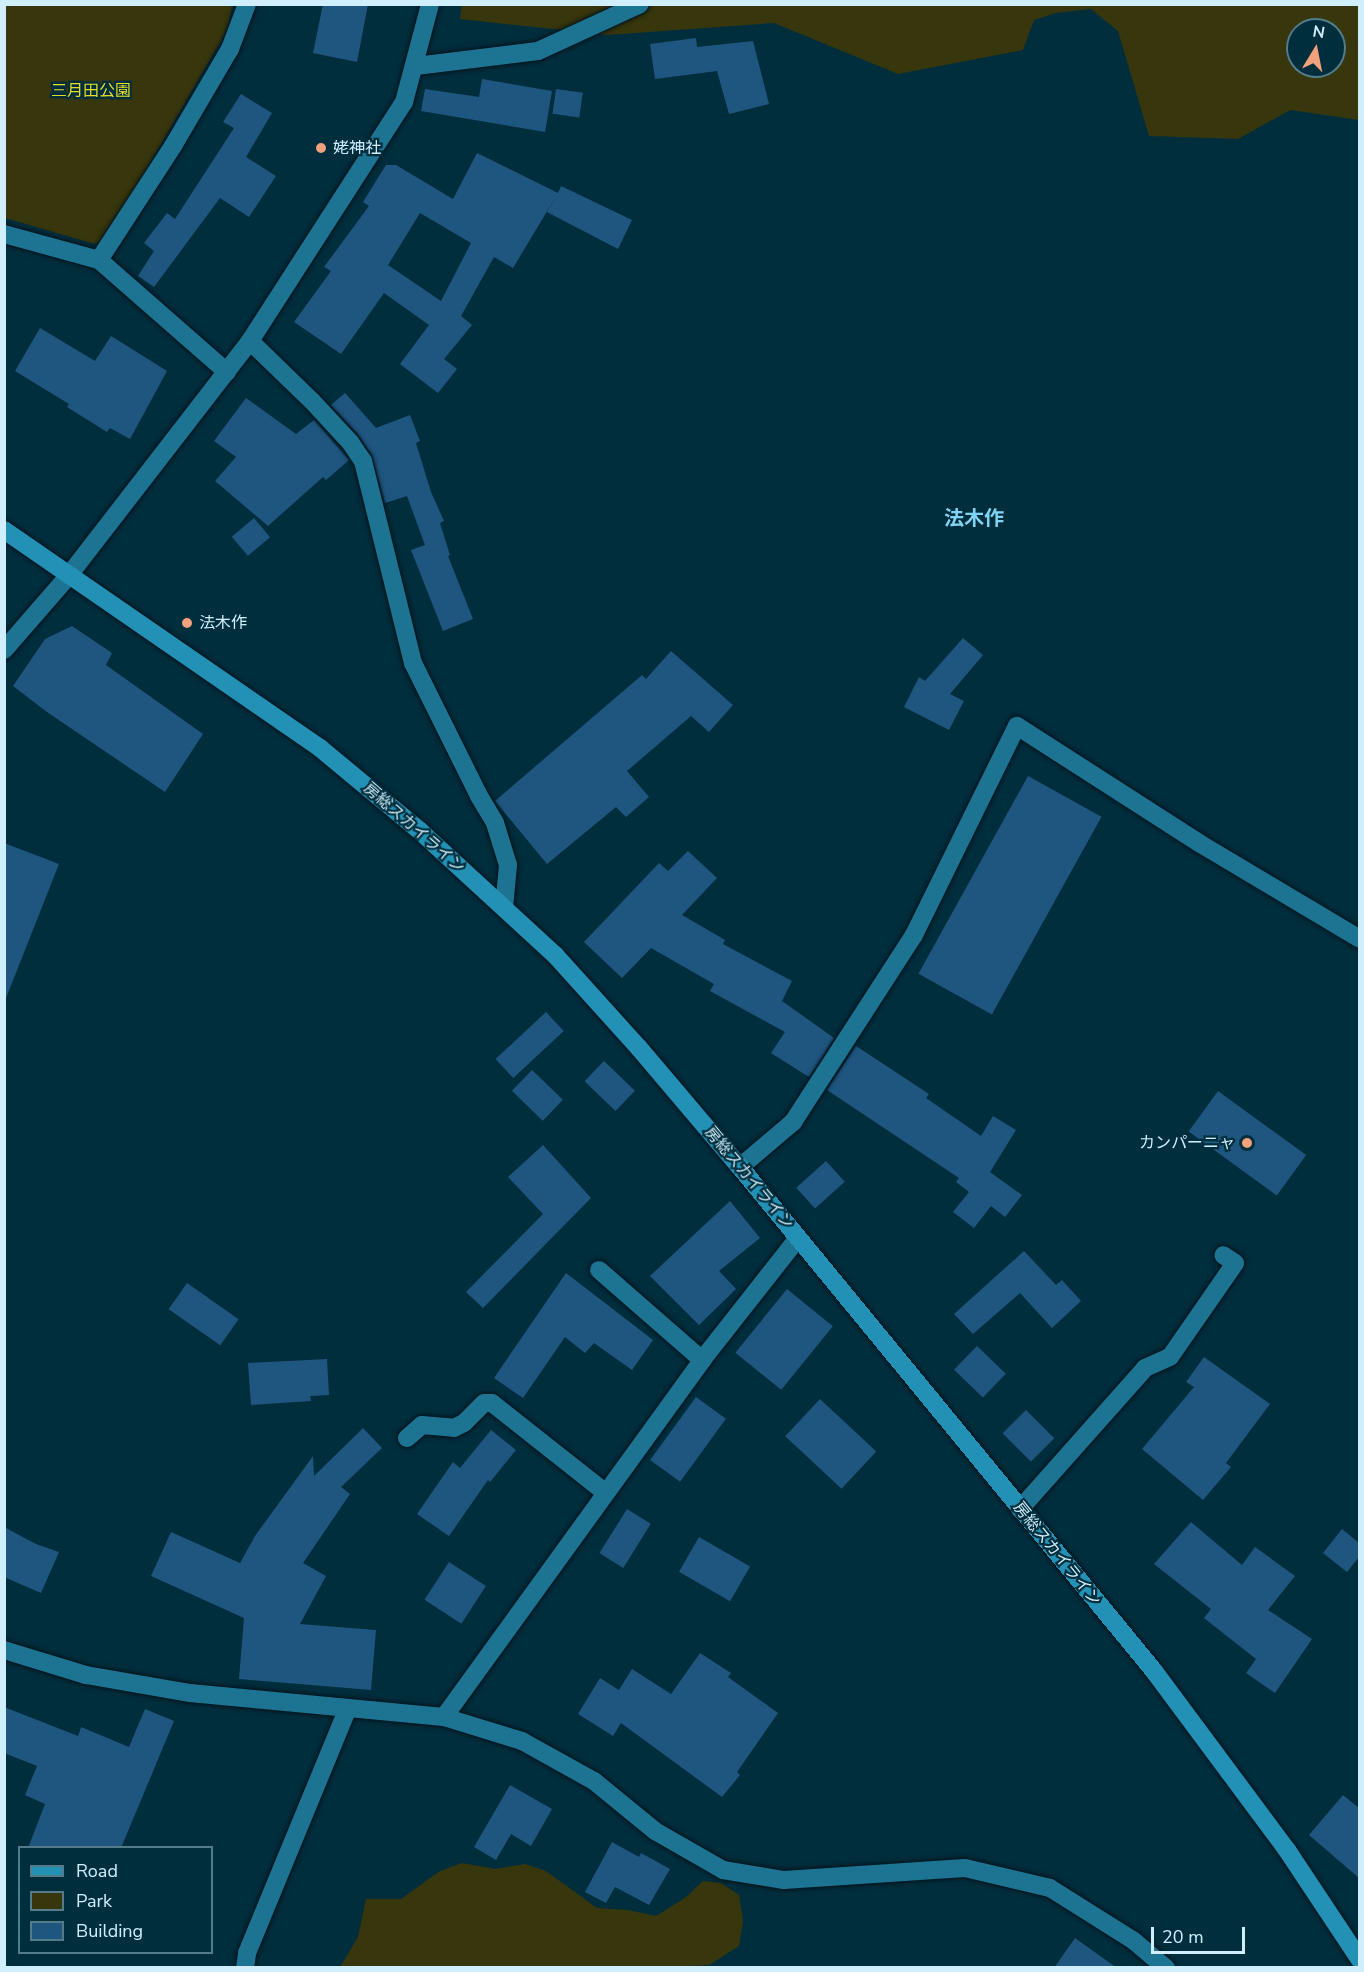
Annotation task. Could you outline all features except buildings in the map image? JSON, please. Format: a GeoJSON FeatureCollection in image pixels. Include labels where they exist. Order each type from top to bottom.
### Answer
{"type":"FeatureCollection","features":[{"type":"Feature","properties":{"kind":"main road","name":"房総スカイライン"},"geometry":{"type":"LineString","coordinates":[[4,530],[321,748],[420,831],[562,963],[639,1048],[740,1167],[1154,1671],[1287,1850],[1359,1960]]}},
{"type":"Feature","properties":{"kind":"street"},"geometry":{"type":"LineString","coordinates":[[99,260],[173,146],[230,49],[247,4]]}},
{"type":"Feature","properties":{"kind":"street"},"geometry":{"type":"LineString","coordinates":[[4,650],[70,574],[250,341],[404,102],[416,66],[430,4]]}},
{"type":"Feature","properties":{"kind":"street"},"geometry":{"type":"LineString","coordinates":[[416,66],[538,51],[640,4]]}},
{"type":"Feature","properties":{"kind":"street"},"geometry":{"type":"LineString","coordinates":[[4,234],[99,260],[227,372]]}},
{"type":"Feature","properties":{"kind":"street"},"geometry":{"type":"LineString","coordinates":[[250,341],[312,400],[350,442],[363,461],[413,663],[479,796],[495,823],[505,854],[508,865],[504,908]]}},
{"type":"Feature","properties":{"kind":"street"},"geometry":{"type":"LineString","coordinates":[[740,1167],[793,1122],[914,935],[1017,726],[1199,843],[1359,939]]}},
{"type":"Feature","properties":{"kind":"street"},"geometry":{"type":"LineString","coordinates":[[444,1717],[702,1360],[798,1238]]}},
{"type":"Feature","properties":{"kind":"street"},"geometry":{"type":"LineString","coordinates":[[1020,1509],[1144,1368],[1170,1357],[1235,1263],[1224,1255]]}},
{"type":"Feature","properties":{"kind":"street"},"geometry":{"type":"LineString","coordinates":[[599,1270],[702,1360]]}},
{"type":"Feature","properties":{"kind":"street"},"geometry":{"type":"LineString","coordinates":[[407,1438],[422,1425],[454,1428],[464,1423],[484,1403],[492,1403],[606,1493]]}},
{"type":"Feature","properties":{"kind":"street"},"geometry":{"type":"LineString","coordinates":[[4,1650],[86,1675],[190,1693],[444,1717],[522,1742],[594,1781],[655,1831],[723,1870],[784,1880],[965,1868],[1050,1888],[1134,1941],[1166,1968]]}},
{"type":"Feature","properties":{"kind":"street"},"geometry":{"type":"LineString","coordinates":[[245,1968],[247,1953],[348,1708]]}},
{"type":"Feature","properties":{"kind":"green space"},"geometry":{"type":"Polygon","coordinates":[[[462,4],[1359,5],[1359,120],[1290,110],[1238,139],[1149,136],[1118,31],[1091,9],[1056,13],[1034,20],[1023,50],[898,74],[774,23],[608,35],[460,19],[462,4]]]}},
{"type":"Feature","properties":{"kind":"green space","name":"三月田公園"},"geometry":{"type":"Polygon","coordinates":[[[4,5],[232,5],[228,27],[220,42],[109,234],[95,244],[5,218],[4,5]]]}},
{"type":"Feature","properties":{"kind":"green space"},"geometry":{"type":"Polygon","coordinates":[[[462,1863],[495,1869],[525,1864],[546,1871],[597,1908],[628,1910],[656,1916],[685,1898],[703,1881],[721,1883],[739,1895],[743,1921],[739,1946],[709,1965],[671,1967],[340,1967],[358,1937],[366,1899],[401,1899],[440,1871],[462,1863]]]}},
{"type":"Feature","properties":{"kind":"place","name":"姥神社"},"geometry":{"type":"Point","coordinates":[321,148]}},
{"type":"Feature","properties":{"kind":"place","name":"法木作"},"geometry":{"type":"Point","coordinates":[187,623]}},
{"type":"Feature","properties":{"kind":"place","name":"カンパーニャ"},"geometry":{"type":"Point","coordinates":[1247,1143]}},
{"type":"Feature","properties":{"kind":"district","name":"法木作"},"geometry":{"type":"Point","coordinates":[974,518]}}]}
